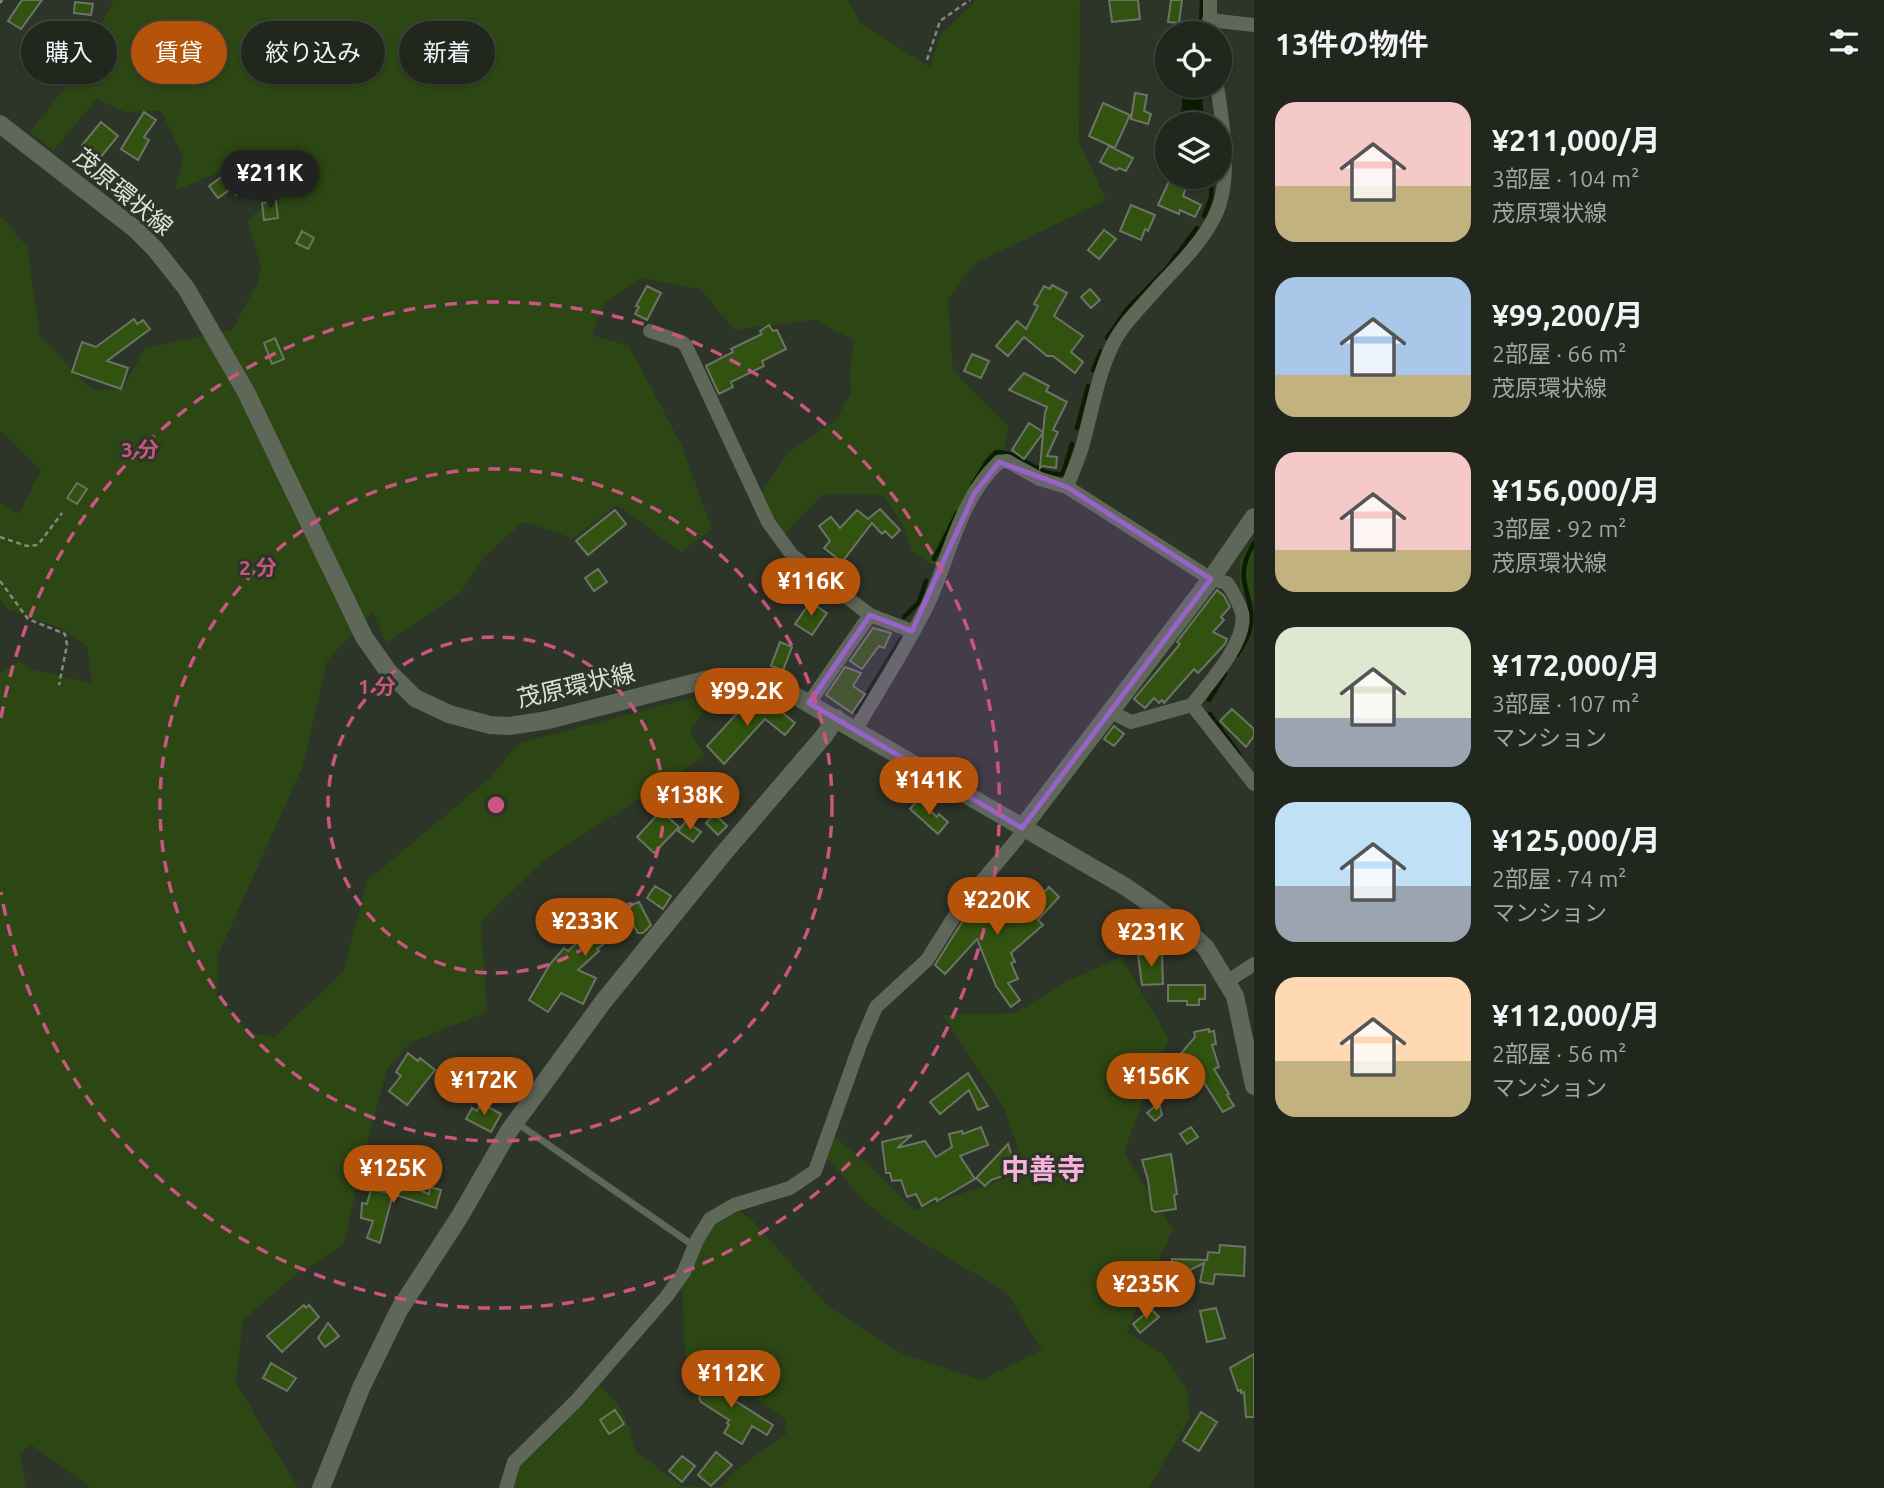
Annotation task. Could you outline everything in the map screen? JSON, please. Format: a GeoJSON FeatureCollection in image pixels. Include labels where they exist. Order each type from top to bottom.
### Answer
{"type":"FeatureCollection","features":[{"type":"Feature","properties":{"kind":"main road","name":"茂原環状線"},"geometry":{"type":"LineString","coordinates":[[1,128],[135,229],[186,288],[246,392],[365,637],[388,671],[415,698],[460,717],[509,726],[548,720],[709,679],[745,679],[780,687],[1126,887],[1186,929],[1206,948],[1235,996],[1254,1086]]}},
{"type":"Feature","properties":{"kind":"main road"},"geometry":{"type":"LineString","coordinates":[[1022,828],[1211,579],[1254,517]]}},
{"type":"Feature","properties":{"kind":"main road"},"geometry":{"type":"LineString","coordinates":[[321,1488],[361,1388],[399,1310],[516,1123],[603,1002],[723,854],[824,736],[836,718]]}},
{"type":"Feature","properties":{"kind":"street"},"geometry":{"type":"LineString","coordinates":[[1210,0],[1210,21]]}},
{"type":"Feature","properties":{"kind":"street"},"geometry":{"type":"LineString","coordinates":[[1232,26],[1254,25]]}},
{"type":"Feature","properties":{"kind":"street"},"geometry":{"type":"LineString","coordinates":[[1067,487],[1082,450],[1095,394],[1113,343],[1197,243],[1214,218],[1221,197],[1224,174],[1224,129],[1219,98]]}},
{"type":"Feature","properties":{"kind":"street"},"geometry":{"type":"LineString","coordinates":[[650,331],[687,346],[768,522],[792,555],[870,615],[912,631]]}},
{"type":"Feature","properties":{"kind":"street"},"geometry":{"type":"LineString","coordinates":[[856,729],[928,604],[950,543],[974,494],[988,471],[999,462],[1007,461],[1040,479],[1067,487],[1211,579],[1227,583],[1242,615],[1239,633],[1229,656],[1192,705],[1131,722],[1109,711]]}},
{"type":"Feature","properties":{"kind":"street"},"geometry":{"type":"LineString","coordinates":[[808,703],[870,615]]}},
{"type":"Feature","properties":{"kind":"street"},"geometry":{"type":"LineString","coordinates":[[1192,705],[1254,784]]}},
{"type":"Feature","properties":{"kind":"street"},"geometry":{"type":"LineString","coordinates":[[506,1488],[514,1462],[576,1401],[648,1321],[684,1272],[710,1219],[734,1205],[790,1188],[815,1171],[876,1007],[927,960],[961,906],[1018,838],[1022,828]]}},
{"type":"Feature","properties":{"kind":"street"},"geometry":{"type":"LineString","coordinates":[[1228,981],[1254,964]]}},
{"type":"Feature","properties":{"kind":"lane"},"geometry":{"type":"LineString","coordinates":[[516,1123],[694,1247]]}},
{"type":"Feature","properties":{"kind":"path"},"geometry":{"type":"LineString","coordinates":[[927,60],[940,21],[970,0]]}},
{"type":"Feature","properties":{"kind":"path"},"geometry":{"type":"LineString","coordinates":[[0,537],[27,545],[38,545],[62,513]]}},
{"type":"Feature","properties":{"kind":"path"},"geometry":{"type":"LineString","coordinates":[[0,581],[28,619],[65,634],[67,645],[59,685]]}},
{"type":"Feature","properties":{"kind":"highlighted area"},"geometry":{"type":"Polygon","coordinates":[[[999,462],[1067,487],[1211,579],[1022,828],[809,703],[870,615],[912,631],[974,494],[999,462]]]}},
{"type":"Feature","properties":{"kind":"green space"},"geometry":{"type":"Polygon","coordinates":[[[114,0],[848,0],[861,24],[930,67],[940,36],[976,0],[1080,0],[1079,141],[1106,200],[974,264],[948,300],[953,370],[1009,427],[1002,459],[935,567],[911,551],[901,522],[884,495],[823,494],[784,535],[759,496],[788,452],[836,420],[851,392],[850,368],[854,341],[816,320],[734,330],[700,289],[641,278],[605,303],[592,335],[629,346],[682,446],[712,529],[681,552],[617,505],[573,538],[523,522],[484,557],[462,591],[386,644],[373,612],[327,661],[303,766],[218,955],[217,994],[247,1031],[273,1038],[343,972],[367,881],[492,776],[519,743],[718,691],[690,731],[705,756],[543,861],[481,922],[487,1012],[410,1043],[387,1070],[360,1170],[344,1245],[297,1274],[243,1320],[236,1382],[298,1488],[91,1488],[30,1444],[20,1454],[27,1488],[0,1488],[0,673],[18,661],[34,670],[92,683],[87,647],[62,629],[7,609],[0,600],[0,503],[19,514],[41,470],[0,431],[0,217],[27,247],[40,336],[92,390],[122,390],[145,348],[232,330],[257,284],[261,267],[247,221],[306,166],[258,155],[175,191],[183,157],[161,111],[125,112],[97,99],[53,151],[30,132],[68,84],[117,84],[117,21],[103,21],[114,0]]]}},
{"type":"Feature","properties":{"kind":"green space"},"geometry":{"type":"Polygon","coordinates":[[[1254,537],[1254,602],[1240,590],[1240,559],[1254,537]]]}},
{"type":"Feature","properties":{"kind":"green space"},"geometry":{"type":"Polygon","coordinates":[[[1121,957],[1169,1039],[1146,1091],[1124,1153],[1173,1230],[1127,1332],[1163,1354],[1187,1388],[1190,1418],[1149,1488],[511,1488],[518,1464],[598,1384],[619,1406],[636,1452],[683,1486],[721,1487],[736,1470],[786,1434],[786,1420],[739,1388],[716,1352],[685,1357],[682,1283],[713,1223],[734,1208],[752,1220],[829,1307],[901,1353],[981,1380],[1042,1350],[1007,1293],[895,1226],[861,1198],[826,1157],[834,1136],[915,1210],[1026,1171],[1004,1108],[943,1015],[1016,1013],[1061,984],[1121,957]]]}},
{"type":"Feature","properties":{"kind":"shaded area"},"geometry":{"type":"Polygon","coordinates":[[[1183,98],[1202,98],[1204,112],[1181,112],[1183,98]]]}},
{"type":"Feature","properties":{"kind":"building"},"geometry":{"type":"Polygon","coordinates":[[[22,0],[42,0],[27,21],[21,21],[21,29],[8,21],[22,0]]]}},
{"type":"Feature","properties":{"kind":"building"},"geometry":{"type":"Polygon","coordinates":[[[1109,0],[1138,0],[1140,19],[1112,22],[1109,0]]]}},
{"type":"Feature","properties":{"kind":"building"},"geometry":{"type":"Polygon","coordinates":[[[1171,0],[1182,0],[1179,21],[1168,21],[1171,0]]]}},
{"type":"Feature","properties":{"kind":"building"},"geometry":{"type":"Polygon","coordinates":[[[75,2],[93,4],[91,15],[74,13],[75,2]]]}},
{"type":"Feature","properties":{"kind":"building"},"geometry":{"type":"Polygon","coordinates":[[[1135,93],[1147,95],[1144,111],[1151,114],[1148,124],[1131,119],[1135,93]]]}},
{"type":"Feature","properties":{"kind":"building"},"geometry":{"type":"Polygon","coordinates":[[[1103,103],[1130,115],[1115,148],[1089,136],[1103,103]]]}},
{"type":"Feature","properties":{"kind":"building"},"geometry":{"type":"Polygon","coordinates":[[[144,112],[156,120],[144,137],[149,140],[138,160],[121,149],[144,112]]]}},
{"type":"Feature","properties":{"kind":"building"},"geometry":{"type":"Polygon","coordinates":[[[101,122],[118,136],[99,159],[82,145],[101,122]]]}},
{"type":"Feature","properties":{"kind":"building"},"geometry":{"type":"Polygon","coordinates":[[[1109,146],[1133,158],[1126,171],[1119,168],[1116,170],[1100,162],[1109,146]]]}},
{"type":"Feature","properties":{"kind":"building"},"geometry":{"type":"Polygon","coordinates":[[[251,156],[263,178],[236,195],[232,188],[218,198],[209,186],[251,156]]]}},
{"type":"Feature","properties":{"kind":"building"},"geometry":{"type":"Polygon","coordinates":[[[1165,189],[1186,189],[1183,196],[1201,205],[1195,217],[1158,205],[1165,189]]]}},
{"type":"Feature","properties":{"kind":"building"},"geometry":{"type":"Polygon","coordinates":[[[276,201],[278,218],[264,220],[262,203],[276,201]]]}},
{"type":"Feature","properties":{"kind":"building"},"geometry":{"type":"Polygon","coordinates":[[[1131,205],[1155,215],[1141,240],[1120,231],[1131,205]]]}},
{"type":"Feature","properties":{"kind":"building"},"geometry":{"type":"Polygon","coordinates":[[[1104,230],[1116,239],[1099,259],[1088,250],[1104,230]]]}},
{"type":"Feature","properties":{"kind":"building"},"geometry":{"type":"Polygon","coordinates":[[[302,231],[314,238],[308,249],[296,243],[302,231]]]}},
{"type":"Feature","properties":{"kind":"building"},"geometry":{"type":"Polygon","coordinates":[[[1052,285],[1067,293],[1054,316],[1083,336],[1071,352],[1083,362],[1075,373],[1053,356],[1047,356],[1024,337],[1008,356],[996,346],[1017,321],[1026,329],[1038,306],[1034,304],[1044,286],[1050,289],[1052,285]]]}},
{"type":"Feature","properties":{"kind":"building"},"geometry":{"type":"Polygon","coordinates":[[[647,286],[661,293],[647,320],[635,314],[639,307],[636,306],[647,286]]]}},
{"type":"Feature","properties":{"kind":"building"},"geometry":{"type":"Polygon","coordinates":[[[1090,289],[1100,300],[1091,308],[1081,297],[1090,289]]]}},
{"type":"Feature","properties":{"kind":"building"},"geometry":{"type":"Polygon","coordinates":[[[134,319],[137,324],[143,320],[150,329],[107,361],[128,368],[121,389],[72,372],[82,342],[96,347],[134,319]]]}},
{"type":"Feature","properties":{"kind":"building"},"geometry":{"type":"Polygon","coordinates":[[[769,325],[773,331],[777,330],[786,349],[762,361],[764,366],[731,382],[733,387],[719,394],[706,366],[733,352],[731,349],[762,334],[760,331],[769,325]]]}},
{"type":"Feature","properties":{"kind":"building"},"geometry":{"type":"Polygon","coordinates":[[[275,338],[284,359],[272,364],[264,343],[275,338]]]}},
{"type":"Feature","properties":{"kind":"building"},"geometry":{"type":"Polygon","coordinates":[[[972,354],[989,361],[981,378],[964,371],[972,354]]]}},
{"type":"Feature","properties":{"kind":"building"},"geometry":{"type":"Polygon","coordinates":[[[1024,373],[1049,386],[1046,391],[1067,402],[1053,430],[1058,432],[1047,456],[1057,457],[1056,468],[1040,468],[1043,433],[1024,459],[1012,450],[1029,423],[1043,432],[1047,407],[1009,390],[1024,373]]]}},
{"type":"Feature","properties":{"kind":"building"},"geometry":{"type":"Polygon","coordinates":[[[77,483],[87,489],[77,504],[67,498],[77,483]]]}},
{"type":"Feature","properties":{"kind":"building"},"geometry":{"type":"Polygon","coordinates":[[[880,509],[900,530],[892,538],[885,531],[882,534],[872,523],[842,562],[824,548],[830,541],[819,526],[831,517],[840,528],[857,510],[868,519],[880,509]]]}},
{"type":"Feature","properties":{"kind":"building"},"geometry":{"type":"Polygon","coordinates":[[[615,510],[626,524],[588,555],[576,541],[615,510]]]}},
{"type":"Feature","properties":{"kind":"building"},"geometry":{"type":"Polygon","coordinates":[[[598,569],[607,582],[594,591],[585,578],[598,569]]]}},
{"type":"Feature","properties":{"kind":"building"},"geometry":{"type":"Polygon","coordinates":[[[1217,590],[1230,607],[1221,617],[1224,620],[1213,632],[1227,639],[1225,644],[1198,673],[1194,669],[1164,703],[1162,700],[1159,703],[1154,698],[1145,708],[1134,699],[1180,644],[1177,642],[1217,590]]]}},
{"type":"Feature","properties":{"kind":"building"},"geometry":{"type":"Polygon","coordinates":[[[810,602],[827,613],[812,635],[795,624],[810,602]]]}},
{"type":"Feature","properties":{"kind":"building"},"geometry":{"type":"Polygon","coordinates":[[[873,628],[891,633],[884,648],[879,646],[862,669],[850,661],[873,628]]]}},
{"type":"Feature","properties":{"kind":"building"},"geometry":{"type":"Polygon","coordinates":[[[780,642],[792,647],[783,670],[771,666],[780,642]]]}},
{"type":"Feature","properties":{"kind":"building"},"geometry":{"type":"Polygon","coordinates":[[[845,667],[861,673],[853,686],[865,694],[852,713],[826,695],[845,667]]]}},
{"type":"Feature","properties":{"kind":"building"},"geometry":{"type":"Polygon","coordinates":[[[755,696],[765,704],[768,701],[795,723],[785,735],[765,719],[724,764],[707,746],[740,710],[742,713],[755,696]]]}},
{"type":"Feature","properties":{"kind":"building"},"geometry":{"type":"Polygon","coordinates":[[[1232,709],[1254,729],[1254,736],[1246,747],[1220,721],[1232,709]]]}},
{"type":"Feature","properties":{"kind":"building"},"geometry":{"type":"Polygon","coordinates":[[[1114,726],[1124,734],[1114,746],[1104,739],[1114,726]]]}},
{"type":"Feature","properties":{"kind":"building"},"geometry":{"type":"Polygon","coordinates":[[[918,800],[937,817],[939,814],[948,822],[938,834],[910,809],[918,800]]]}},
{"type":"Feature","properties":{"kind":"building"},"geometry":{"type":"Polygon","coordinates":[[[661,811],[679,827],[654,853],[637,837],[661,811]]]}},
{"type":"Feature","properties":{"kind":"building"},"geometry":{"type":"Polygon","coordinates":[[[715,814],[727,826],[718,835],[706,823],[715,814]]]}},
{"type":"Feature","properties":{"kind":"building"},"geometry":{"type":"Polygon","coordinates":[[[686,821],[701,832],[693,842],[678,831],[686,821]]]}},
{"type":"Feature","properties":{"kind":"building"},"geometry":{"type":"Polygon","coordinates":[[[655,886],[671,896],[663,909],[647,898],[655,886]]]}},
{"type":"Feature","properties":{"kind":"building"},"geometry":{"type":"Polygon","coordinates":[[[1049,887],[1059,897],[1038,920],[1043,925],[1011,953],[1015,962],[1011,963],[1018,979],[1008,983],[1020,1000],[1011,1007],[996,986],[977,939],[945,974],[935,965],[960,925],[985,893],[995,901],[1002,893],[1025,913],[1049,887]]]}},
{"type":"Feature","properties":{"kind":"building"},"geometry":{"type":"Polygon","coordinates":[[[639,902],[651,925],[643,933],[638,933],[632,923],[597,949],[599,951],[578,970],[596,978],[583,1004],[561,993],[548,1012],[529,1000],[550,964],[564,948],[568,951],[591,930],[590,928],[615,908],[617,911],[629,903],[631,905],[639,902]]]}},
{"type":"Feature","properties":{"kind":"building"},"geometry":{"type":"Polygon","coordinates":[[[1162,954],[1163,984],[1142,985],[1138,955],[1162,954]]]}},
{"type":"Feature","properties":{"kind":"building"},"geometry":{"type":"Polygon","coordinates":[[[1168,985],[1205,985],[1205,999],[1199,999],[1199,1005],[1187,1005],[1187,1001],[1168,1001],[1168,985]]]}},
{"type":"Feature","properties":{"kind":"building"},"geometry":{"type":"Polygon","coordinates":[[[1209,1029],[1209,1032],[1214,1031],[1216,1044],[1212,1045],[1219,1067],[1214,1069],[1234,1106],[1223,1112],[1197,1072],[1180,1092],[1162,1076],[1195,1037],[1194,1032],[1209,1029]]]}},
{"type":"Feature","properties":{"kind":"building"},"geometry":{"type":"Polygon","coordinates":[[[408,1053],[418,1061],[420,1058],[435,1070],[407,1105],[389,1091],[401,1076],[396,1072],[408,1053]]]}},
{"type":"Feature","properties":{"kind":"building"},"geometry":{"type":"Polygon","coordinates":[[[968,1073],[988,1106],[978,1110],[969,1090],[940,1114],[930,1102],[968,1073]]]}},
{"type":"Feature","properties":{"kind":"building"},"geometry":{"type":"Polygon","coordinates":[[[481,1103],[501,1114],[491,1132],[466,1119],[472,1108],[477,1111],[481,1103]]]}},
{"type":"Feature","properties":{"kind":"building"},"geometry":{"type":"Polygon","coordinates":[[[1159,1103],[1162,1115],[1155,1121],[1147,1113],[1159,1103]]]}},
{"type":"Feature","properties":{"kind":"building"},"geometry":{"type":"Polygon","coordinates":[[[981,1127],[988,1145],[960,1156],[975,1179],[937,1201],[936,1198],[922,1206],[916,1194],[907,1197],[901,1180],[892,1181],[890,1173],[886,1173],[882,1142],[912,1135],[897,1148],[925,1141],[936,1157],[952,1147],[949,1134],[962,1131],[963,1134],[981,1127]]]}},
{"type":"Feature","properties":{"kind":"building"},"geometry":{"type":"Polygon","coordinates":[[[1191,1127],[1198,1137],[1187,1144],[1180,1134],[1191,1127]]]}},
{"type":"Feature","properties":{"kind":"building"},"geometry":{"type":"Polygon","coordinates":[[[1008,1144],[1017,1171],[991,1180],[985,1186],[976,1178],[1008,1144]]]}},
{"type":"Feature","properties":{"kind":"building"},"geometry":{"type":"Polygon","coordinates":[[[1171,1154],[1177,1194],[1174,1195],[1176,1209],[1155,1212],[1152,1210],[1142,1160],[1171,1154]]]}},
{"type":"Feature","properties":{"kind":"building"},"geometry":{"type":"Polygon","coordinates":[[[394,1180],[429,1194],[430,1187],[441,1190],[436,1208],[389,1192],[394,1180]]]}},
{"type":"Feature","properties":{"kind":"building"},"geometry":{"type":"Polygon","coordinates":[[[371,1189],[393,1194],[380,1243],[367,1238],[373,1221],[361,1218],[362,1203],[367,1204],[371,1189]]]}},
{"type":"Feature","properties":{"kind":"building"},"geometry":{"type":"Polygon","coordinates":[[[1220,1245],[1245,1247],[1244,1276],[1215,1274],[1213,1284],[1200,1282],[1204,1263],[1172,1279],[1158,1278],[1159,1267],[1172,1267],[1172,1259],[1207,1260],[1208,1252],[1219,1253],[1220,1245]]]}},
{"type":"Feature","properties":{"kind":"building"},"geometry":{"type":"Polygon","coordinates":[[[304,1305],[306,1308],[309,1305],[319,1317],[282,1352],[267,1336],[304,1305]]]}},
{"type":"Feature","properties":{"kind":"building"},"geometry":{"type":"Polygon","coordinates":[[[1216,1308],[1225,1338],[1207,1342],[1200,1311],[1216,1308]]]}},
{"type":"Feature","properties":{"kind":"building"},"geometry":{"type":"Polygon","coordinates":[[[1151,1309],[1159,1317],[1140,1333],[1133,1324],[1151,1309]]]}},
{"type":"Feature","properties":{"kind":"building"},"geometry":{"type":"Polygon","coordinates":[[[328,1323],[339,1336],[325,1347],[318,1338],[328,1323]]]}},
{"type":"Feature","properties":{"kind":"building"},"geometry":{"type":"Polygon","coordinates":[[[1254,1354],[1254,1417],[1246,1417],[1244,1392],[1238,1391],[1230,1368],[1254,1354]]]}},
{"type":"Feature","properties":{"kind":"building"},"geometry":{"type":"Polygon","coordinates":[[[271,1363],[296,1378],[287,1391],[263,1378],[271,1363]]]}},
{"type":"Feature","properties":{"kind":"building"},"geometry":{"type":"Polygon","coordinates":[[[711,1370],[720,1391],[773,1425],[767,1435],[752,1426],[742,1444],[724,1433],[729,1420],[699,1398],[703,1392],[697,1375],[711,1370]]]}},
{"type":"Feature","properties":{"kind":"building"},"geometry":{"type":"Polygon","coordinates":[[[615,1410],[624,1424],[609,1434],[600,1420],[615,1410]]]}},
{"type":"Feature","properties":{"kind":"building"},"geometry":{"type":"Polygon","coordinates":[[[1201,1412],[1217,1422],[1199,1451],[1183,1441],[1201,1412]]]}},
{"type":"Feature","properties":{"kind":"building"},"geometry":{"type":"Polygon","coordinates":[[[716,1452],[732,1465],[711,1486],[698,1475],[716,1452]]]}},
{"type":"Feature","properties":{"kind":"building"},"geometry":{"type":"Polygon","coordinates":[[[682,1456],[695,1466],[682,1482],[669,1471],[682,1456]]]}},
{"type":"Feature","properties":{"kind":"waterway"},"geometry":{"type":"LineString","coordinates":[[1201,21],[1202,0]]}},
{"type":"Feature","properties":{"kind":"waterway"},"geometry":{"type":"LineString","coordinates":[[1204,216],[1211,189]]}},
{"type":"Feature","properties":{"kind":"waterway"},"geometry":{"type":"LineString","coordinates":[[1107,338],[1127,309],[1167,268],[1197,228]]}},
{"type":"Feature","properties":{"kind":"waterway"},"geometry":{"type":"LineString","coordinates":[[1093,370],[1101,351]]}},
{"type":"Feature","properties":{"kind":"waterway"},"geometry":{"type":"LineString","coordinates":[[1077,428],[1088,386]]}},
{"type":"Feature","properties":{"kind":"waterway"},"geometry":{"type":"LineString","coordinates":[[973,484],[996,452],[1014,456],[1045,472],[1063,474],[1072,444]]}},
{"type":"Feature","properties":{"kind":"waterway"},"geometry":{"type":"LineString","coordinates":[[934,559],[957,513]]}},
{"type":"Feature","properties":{"kind":"waterway"},"geometry":{"type":"LineString","coordinates":[[1237,655],[1251,624],[1244,567],[1254,543]]}},
{"type":"Feature","properties":{"kind":"waterway"},"geometry":{"type":"LineString","coordinates":[[904,617],[919,602],[926,581]]}},
{"type":"Feature","properties":{"kind":"waterway"},"geometry":{"type":"LineString","coordinates":[[856,712],[901,639]]}},
{"type":"Feature","properties":{"kind":"waterway"},"geometry":{"type":"LineString","coordinates":[[1209,700],[1225,674]]}},
{"type":"Feature","properties":{"kind":"waterway"},"geometry":{"type":"LineString","coordinates":[[1210,714],[1239,754]]}},
{"type":"Feature","properties":{"kind":"district","name":"中善寺"},"geometry":{"type":"Point","coordinates":[1043,1169]}}]}
